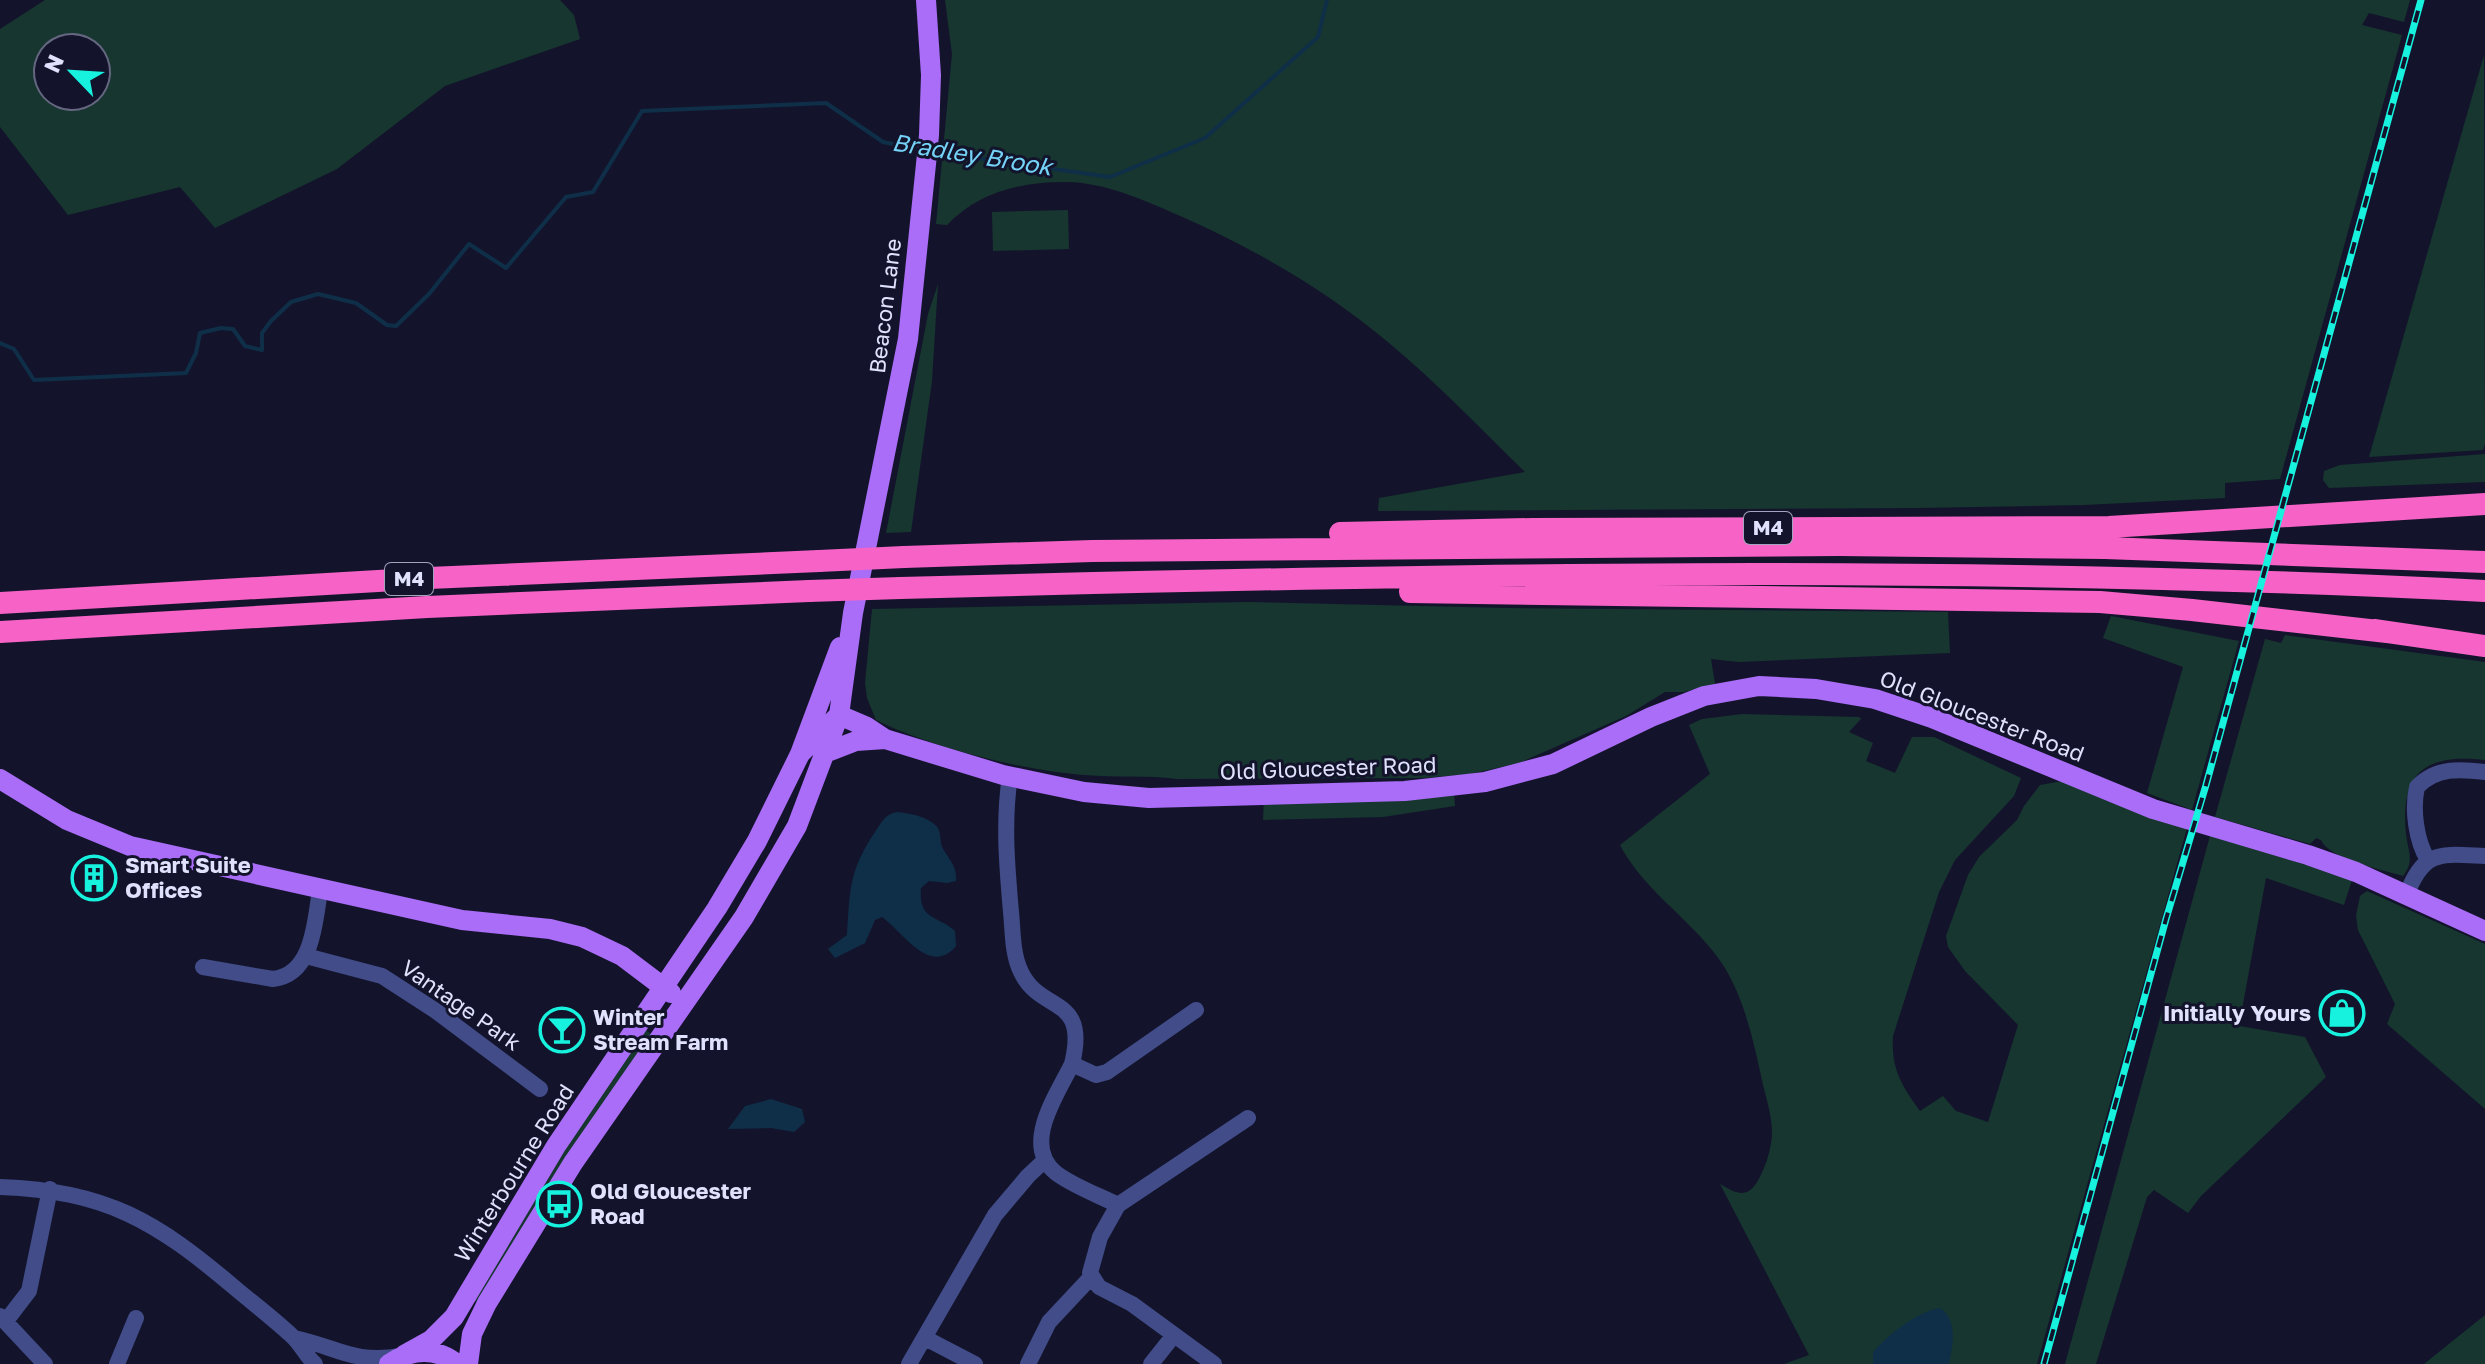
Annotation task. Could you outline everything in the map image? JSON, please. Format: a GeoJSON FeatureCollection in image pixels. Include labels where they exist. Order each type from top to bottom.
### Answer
{"type":"FeatureCollection","features":[{"type":"Feature","properties":{"kind":"highway","name":"M4"},"geometry":{"type":"LineString","coordinates":[[1092,551],[1186,537],[1532,529],[2109,527],[2485,504]]}},
{"type":"Feature","properties":{"kind":"highway","name":"M4"},"geometry":{"type":"LineString","coordinates":[[0,603],[429,578],[1092,551],[1839,545],[2119,548],[2485,562]]}},
{"type":"Feature","properties":{"kind":"highway","name":"M4"},"geometry":{"type":"LineString","coordinates":[[0,632],[443,606],[809,591],[1213,580],[1643,575],[2141,578],[2485,591]]}},
{"type":"Feature","properties":{"kind":"highway","name":"M4"},"geometry":{"type":"LineString","coordinates":[[1896,576],[2000,590],[2193,604],[2485,646]]}},
{"type":"Feature","properties":{"kind":"highway","name":"M4"},"geometry":{"type":"LineString","coordinates":[[1213,580],[1309,592],[2100,602],[2387,632]]}},
{"type":"Feature","properties":{"kind":"main road","name":"Beacon Lane"},"geometry":{"type":"LineString","coordinates":[[853,613],[908,339],[929,135],[931,75],[926,0]]}},
{"type":"Feature","properties":{"kind":"main road","name":"Winterbourne Road"},"geometry":{"type":"LineString","coordinates":[[468,1364],[472,1334],[482,1311],[573,1163],[744,917],[797,826],[839,715],[853,613]]}},
{"type":"Feature","properties":{"kind":"main road","name":"Winterbourne Road"},"geometry":{"type":"LineString","coordinates":[[398,1358],[431,1340],[454,1317],[556,1146],[717,908],[757,841],[800,754],[853,613]]}},
{"type":"Feature","properties":{"kind":"main road","name":"Old Gloucester Road"},"geometry":{"type":"LineString","coordinates":[[839,715],[885,739],[1010,776],[1084,792],[1149,798],[1446,788],[1485,782],[1553,764],[1651,717],[1704,696],[1759,686],[1816,689],[1875,699],[1932,718],[2153,809],[2356,872],[2485,931]]}},
{"type":"Feature","properties":{"kind":"main road"},"geometry":{"type":"LineString","coordinates":[[800,754],[839,715]]}},
{"type":"Feature","properties":{"kind":"main road","name":"Old Gloucester Road"},"geometry":{"type":"LineString","coordinates":[[825,753],[856,741],[885,739]]}},
{"type":"Feature","properties":{"kind":"main road"},"geometry":{"type":"LineString","coordinates":[[0,779],[67,820],[130,846],[462,920],[550,929],[582,937],[622,956],[684,1002]]}},
{"type":"Feature","properties":{"kind":"main road"},"geometry":{"type":"LineString","coordinates":[[398,1358],[419,1351],[435,1352],[457,1364]]}},
{"type":"Feature","properties":{"kind":"street"},"geometry":{"type":"LineString","coordinates":[[2428,860],[2420,847],[2415,804],[2417,787],[2434,775],[2449,770],[2485,772]]}},
{"type":"Feature","properties":{"kind":"street"},"geometry":{"type":"LineString","coordinates":[[1010,776],[1005,814],[1014,950],[1020,971],[1030,986],[1069,1014],[1077,1042],[1072,1064],[1040,1133],[1040,1147],[1045,1160],[1056,1173],[1118,1205]]}},
{"type":"Feature","properties":{"kind":"street"},"geometry":{"type":"LineString","coordinates":[[2406,896],[2414,874],[2428,860],[2448,855],[2485,856]]}},
{"type":"Feature","properties":{"kind":"street"},"geometry":{"type":"LineString","coordinates":[[203,967],[258,978],[282,979],[296,970],[306,956],[320,890]]}},
{"type":"Feature","properties":{"kind":"street","name":"Vantage Park"},"geometry":{"type":"LineString","coordinates":[[306,956],[382,976],[436,1011],[540,1089]]}},
{"type":"Feature","properties":{"kind":"street"},"geometry":{"type":"LineString","coordinates":[[1072,1064],[1096,1075],[1107,1072],[1196,1010]]}},
{"type":"Feature","properties":{"kind":"street"},"geometry":{"type":"LineString","coordinates":[[1214,1364],[1132,1304],[1099,1287],[1090,1273],[1100,1237],[1118,1205],[1248,1118]]}},
{"type":"Feature","properties":{"kind":"street"},"geometry":{"type":"LineString","coordinates":[[909,1364],[995,1215],[1045,1160]]}},
{"type":"Feature","properties":{"kind":"street"},"geometry":{"type":"LineString","coordinates":[[0,1187],[50,1189],[120,1209],[155,1226],[190,1250],[294,1338],[315,1364]]}},
{"type":"Feature","properties":{"kind":"street"},"geometry":{"type":"LineString","coordinates":[[45,1364],[3,1319],[29,1291],[50,1189]]}},
{"type":"Feature","properties":{"kind":"street"},"geometry":{"type":"LineString","coordinates":[[1028,1364],[1049,1322],[1092,1276]]}},
{"type":"Feature","properties":{"kind":"street"},"geometry":{"type":"LineString","coordinates":[[117,1364],[127,1326]]}},
{"type":"Feature","properties":{"kind":"street"},"geometry":{"type":"LineString","coordinates":[[1151,1364],[1174,1335]]}},
{"type":"Feature","properties":{"kind":"street"},"geometry":{"type":"LineString","coordinates":[[294,1338],[317,1343],[351,1357],[398,1358]]}},
{"type":"Feature","properties":{"kind":"street"},"geometry":{"type":"LineString","coordinates":[[925,1338],[975,1364]]}},
{"type":"Feature","properties":{"kind":"green space"},"geometry":{"type":"Polygon","coordinates":[[[45,0],[560,0],[574,15],[580,39],[445,86],[337,169],[215,228],[180,187],[68,215],[0,127],[0,29],[45,0]]]}},
{"type":"Feature","properties":{"kind":"green space"},"geometry":{"type":"Polygon","coordinates":[[[945,0],[2410,0],[2404,22],[2369,13],[2362,25],[2402,35],[2280,479],[2225,483],[2225,498],[2084,505],[1378,511],[1379,498],[1525,472],[1424,373],[1340,305],[1261,256],[1152,204],[1096,185],[1051,182],[1002,191],[973,204],[947,225],[936,224],[952,54],[945,0]]]}},
{"type":"Feature","properties":{"kind":"green space"},"geometry":{"type":"Polygon","coordinates":[[[2484,55],[2485,444],[2483,450],[2369,457],[2484,55]]]}},
{"type":"Feature","properties":{"kind":"green space"},"geometry":{"type":"Polygon","coordinates":[[[1068,210],[1069,249],[993,251],[992,212],[1068,210]]]}},
{"type":"Feature","properties":{"kind":"green space"},"geometry":{"type":"Polygon","coordinates":[[[938,284],[932,381],[911,532],[886,533],[928,314],[938,284]]]}},
{"type":"Feature","properties":{"kind":"green space"},"geometry":{"type":"Polygon","coordinates":[[[2485,454],[2485,482],[2329,488],[2323,480],[2324,471],[2340,465],[2485,454]]]}},
{"type":"Feature","properties":{"kind":"green space"},"geometry":{"type":"Polygon","coordinates":[[[1248,602],[1948,612],[1950,653],[1739,662],[1711,659],[1715,684],[1684,692],[1665,692],[1626,716],[1519,763],[1470,774],[1424,778],[1177,779],[1061,773],[978,756],[898,730],[876,720],[867,698],[865,683],[872,609],[1248,602]]]}},
{"type":"Feature","properties":{"kind":"green space"},"geometry":{"type":"Polygon","coordinates":[[[2111,616],[2239,641],[2192,810],[2147,793],[2183,667],[2103,638],[2111,616]]]}},
{"type":"Feature","properties":{"kind":"green space"},"geometry":{"type":"Polygon","coordinates":[[[2285,635],[2485,662],[2485,760],[2446,760],[2432,764],[2413,782],[2405,813],[2410,861],[2403,876],[2345,858],[2316,838],[2310,844],[2215,817],[2265,639],[2281,643],[2285,635]]]}},
{"type":"Feature","properties":{"kind":"green space"},"geometry":{"type":"Polygon","coordinates":[[[1742,714],[1859,717],[1861,719],[1849,732],[1873,743],[1866,761],[1895,773],[1912,737],[1934,737],[2021,778],[2014,796],[1955,860],[1939,892],[1893,1036],[1899,1076],[1920,1111],[1943,1096],[1956,1111],[1988,1122],[2018,1025],[1965,971],[1948,947],[1946,936],[1968,875],[1979,857],[2017,820],[2040,785],[2062,781],[2187,828],[2037,1364],[1784,1364],[1809,1355],[1720,1184],[1741,1193],[1751,1189],[1764,1168],[1771,1141],[1769,1109],[1745,1014],[1732,980],[1712,950],[1639,874],[1620,845],[1710,774],[1689,725],[1702,719],[1742,714]]]}},
{"type":"Feature","properties":{"kind":"green space"},"geometry":{"type":"Polygon","coordinates":[[[1454,793],[1455,806],[1383,817],[1263,820],[1264,798],[1454,793]]]}},
{"type":"Feature","properties":{"kind":"green space"},"geometry":{"type":"Polygon","coordinates":[[[2210,836],[2352,880],[2344,905],[2266,878],[2239,1026],[2305,1037],[2326,1077],[2201,1196],[2188,1213],[2154,1190],[2147,1197],[2096,1364],[2065,1364],[2210,836]]]}},
{"type":"Feature","properties":{"kind":"green space"},"geometry":{"type":"Polygon","coordinates":[[[2367,891],[2485,944],[2485,1109],[2387,1024],[2395,1004],[2358,930],[2356,916],[2360,896],[2367,891]]]}},
{"type":"Feature","properties":{"kind":"green space"},"geometry":{"type":"Polygon","coordinates":[[[645,1029],[656,1038],[480,1304],[475,1301],[571,1140],[645,1029]]]}},
{"type":"Feature","properties":{"kind":"green space"},"geometry":{"type":"Polygon","coordinates":[[[2485,1315],[2485,1364],[2424,1364],[2485,1315]]]}},
{"type":"Feature","properties":{"kind":"water"},"geometry":{"type":"Polygon","coordinates":[[[897,812],[925,818],[938,828],[942,847],[954,867],[956,881],[929,881],[921,888],[921,899],[930,916],[955,931],[956,946],[936,957],[927,954],[917,949],[882,917],[875,920],[865,943],[835,958],[828,949],[847,935],[850,892],[860,858],[884,819],[897,812]]]}},
{"type":"Feature","properties":{"kind":"water"},"geometry":{"type":"Polygon","coordinates":[[[771,1099],[802,1109],[805,1122],[794,1132],[771,1128],[728,1129],[745,1106],[771,1099]]]}},
{"type":"Feature","properties":{"kind":"water"},"geometry":{"type":"Polygon","coordinates":[[[1940,1308],[1952,1326],[1949,1364],[1873,1364],[1873,1352],[1894,1332],[1912,1319],[1940,1308]]]}},
{"type":"Feature","properties":{"kind":"waterway","name":"Bradley Brook"},"geometry":{"type":"LineString","coordinates":[[934,152],[1110,177],[1205,138],[1318,37],[1327,0]]}},
{"type":"Feature","properties":{"kind":"waterway","name":"Bradley Brook"},"geometry":{"type":"LineString","coordinates":[[0,343],[14,349],[34,380],[186,373],[196,353],[200,333],[221,328],[233,329],[245,346],[262,350],[262,333],[271,321],[291,302],[318,294],[356,303],[387,325],[396,326],[429,294],[469,244],[506,268],[566,197],[593,192],[642,111],[826,103],[883,142],[922,150]]}},
{"type":"Feature","properties":{"kind":"railway"},"geometry":{"type":"LineString","coordinates":[[2044,1364],[2421,0]]}},
{"type":"Feature","properties":{"kind":"place","name":"Smart Suite Offices"},"geometry":{"type":"Point","coordinates":[94,878]}},
{"type":"Feature","properties":{"kind":"place","name":"Initially Yours"},"geometry":{"type":"Point","coordinates":[2342,1013]}},
{"type":"Feature","properties":{"kind":"place","name":"Winter Stream Farm"},"geometry":{"type":"Point","coordinates":[562,1030]}},
{"type":"Feature","properties":{"kind":"place","name":"Old Gloucester Road"},"geometry":{"type":"Point","coordinates":[559,1204]}}]}
